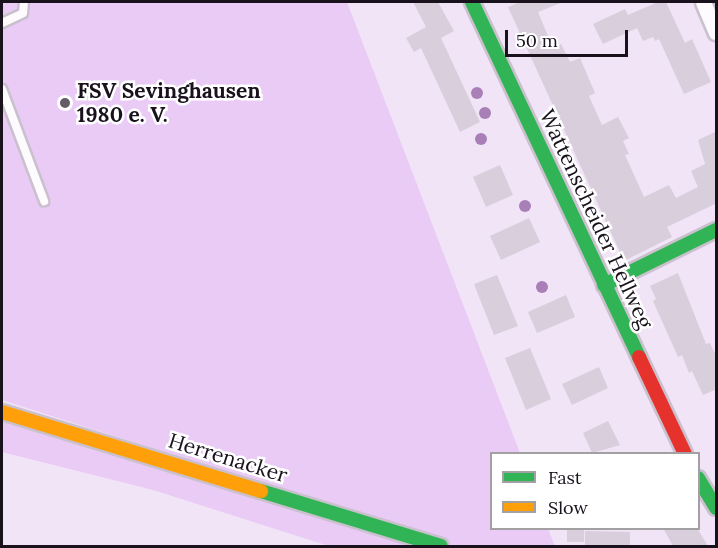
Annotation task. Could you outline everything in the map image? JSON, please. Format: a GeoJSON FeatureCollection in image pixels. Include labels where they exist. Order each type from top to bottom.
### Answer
{"type":"FeatureCollection","features":[{"type":"Feature","properties":{"kind":"street","name":"Wattenscheider Hellweg"},"geometry":{"type":"LineString","coordinates":[[472,2],[685,452]]}},
{"type":"Feature","properties":{"kind":"street"},"geometry":{"type":"LineString","coordinates":[[703,2],[717,32]]}},
{"type":"Feature","properties":{"kind":"street"},"geometry":{"type":"LineString","coordinates":[[604,285],[717,230]]}},
{"type":"Feature","properties":{"kind":"street","name":"Herrenacker"},"geometry":{"type":"LineString","coordinates":[[2,412],[441,546]]}},
{"type":"Feature","properties":{"kind":"street"},"geometry":{"type":"LineString","coordinates":[[700,480],[717,508]]}},
{"type":"Feature","properties":{"kind":"lane"},"geometry":{"type":"LineString","coordinates":[[2,23],[23,13],[24,2]]}},
{"type":"Feature","properties":{"kind":"lane"},"geometry":{"type":"LineString","coordinates":[[2,89],[44,201]]}},
{"type":"Feature","properties":{"kind":"shaded area"},"geometry":{"type":"Polygon","coordinates":[[[2,2],[347,2],[520,452],[490,452],[490,530],[548,530],[555,546],[455,546],[2,400],[2,2]]]}},
{"type":"Feature","properties":{"kind":"shaded area"},"geometry":{"type":"Polygon","coordinates":[[[2,416],[420,546],[329,546],[153,490],[2,452],[2,416]]]}},
{"type":"Feature","properties":{"kind":"building"},"geometry":{"type":"Polygon","coordinates":[[[413,2],[438,2],[454,31],[441,38],[480,122],[460,132],[421,48],[414,52],[406,38],[426,27],[413,2]]]}},
{"type":"Feature","properties":{"kind":"building"},"geometry":{"type":"Polygon","coordinates":[[[520,2],[563,2],[538,12],[553,48],[561,44],[570,62],[580,58],[595,93],[589,96],[602,125],[618,117],[629,138],[623,141],[629,154],[625,155],[644,197],[669,185],[676,198],[698,187],[691,171],[705,164],[698,140],[717,131],[717,203],[667,227],[672,237],[624,261],[508,7],[520,2]]]}},
{"type":"Feature","properties":{"kind":"building"},"geometry":{"type":"Polygon","coordinates":[[[658,2],[666,2],[685,43],[692,39],[711,82],[684,94],[659,39],[655,41],[653,37],[643,41],[637,28],[603,44],[593,24],[625,9],[628,15],[658,2]]]}},
{"type":"Feature","properties":{"kind":"building"},"geometry":{"type":"Polygon","coordinates":[[[500,165],[513,195],[486,207],[473,177],[500,165]]]}},
{"type":"Feature","properties":{"kind":"building"},"geometry":{"type":"Polygon","coordinates":[[[529,218],[540,242],[501,260],[490,236],[529,218]]]}},
{"type":"Feature","properties":{"kind":"building"},"geometry":{"type":"Polygon","coordinates":[[[678,273],[706,344],[710,343],[717,358],[717,389],[703,395],[692,371],[689,373],[682,355],[678,357],[653,301],[656,299],[650,286],[678,273]]]}},
{"type":"Feature","properties":{"kind":"building"},"geometry":{"type":"Polygon","coordinates":[[[497,275],[518,326],[494,335],[474,284],[497,275]]]}},
{"type":"Feature","properties":{"kind":"building"},"geometry":{"type":"Polygon","coordinates":[[[566,295],[575,317],[537,333],[528,312],[566,295]]]}},
{"type":"Feature","properties":{"kind":"building"},"geometry":{"type":"Polygon","coordinates":[[[530,348],[551,399],[526,410],[505,358],[530,348]]]}},
{"type":"Feature","properties":{"kind":"building"},"geometry":{"type":"Polygon","coordinates":[[[599,367],[608,388],[572,405],[562,384],[599,367]]]}},
{"type":"Feature","properties":{"kind":"building"},"geometry":{"type":"Polygon","coordinates":[[[608,421],[620,445],[592,452],[583,433],[608,421]]]}},
{"type":"Feature","properties":{"kind":"building"},"geometry":{"type":"Polygon","coordinates":[[[567,530],[584,530],[584,542],[567,542],[567,530]]]}},
{"type":"Feature","properties":{"kind":"building"},"geometry":{"type":"Polygon","coordinates":[[[664,530],[698,530],[708,546],[673,546],[664,530]]]}},
{"type":"Feature","properties":{"kind":"building"},"geometry":{"type":"Polygon","coordinates":[[[585,531],[630,532],[630,546],[585,546],[585,531]]]}},
{"type":"Feature","properties":{"kind":"traffic: fast"},"geometry":{"type":"LineString","coordinates":[[472,2],[639,357]]}},
{"type":"Feature","properties":{"kind":"traffic: fast"},"geometry":{"type":"LineString","coordinates":[[604,285],[716,230]]}},
{"type":"Feature","properties":{"kind":"traffic: fast"},"geometry":{"type":"LineString","coordinates":[[700,481],[716,508]]}},
{"type":"Feature","properties":{"kind":"traffic: fast"},"geometry":{"type":"LineString","coordinates":[[261,491],[441,546]]}},
{"type":"Feature","properties":{"kind":"traffic: slow"},"geometry":{"type":"LineString","coordinates":[[2,412],[261,491]]}},
{"type":"Feature","properties":{"kind":"traffic: jam"},"geometry":{"type":"LineString","coordinates":[[639,357],[684,452]]}},
{"type":"Feature","properties":{"kind":"place","name":"FSV Sevinghausen 1980 e. V."},"geometry":{"type":"Point","coordinates":[65,103]}}]}
